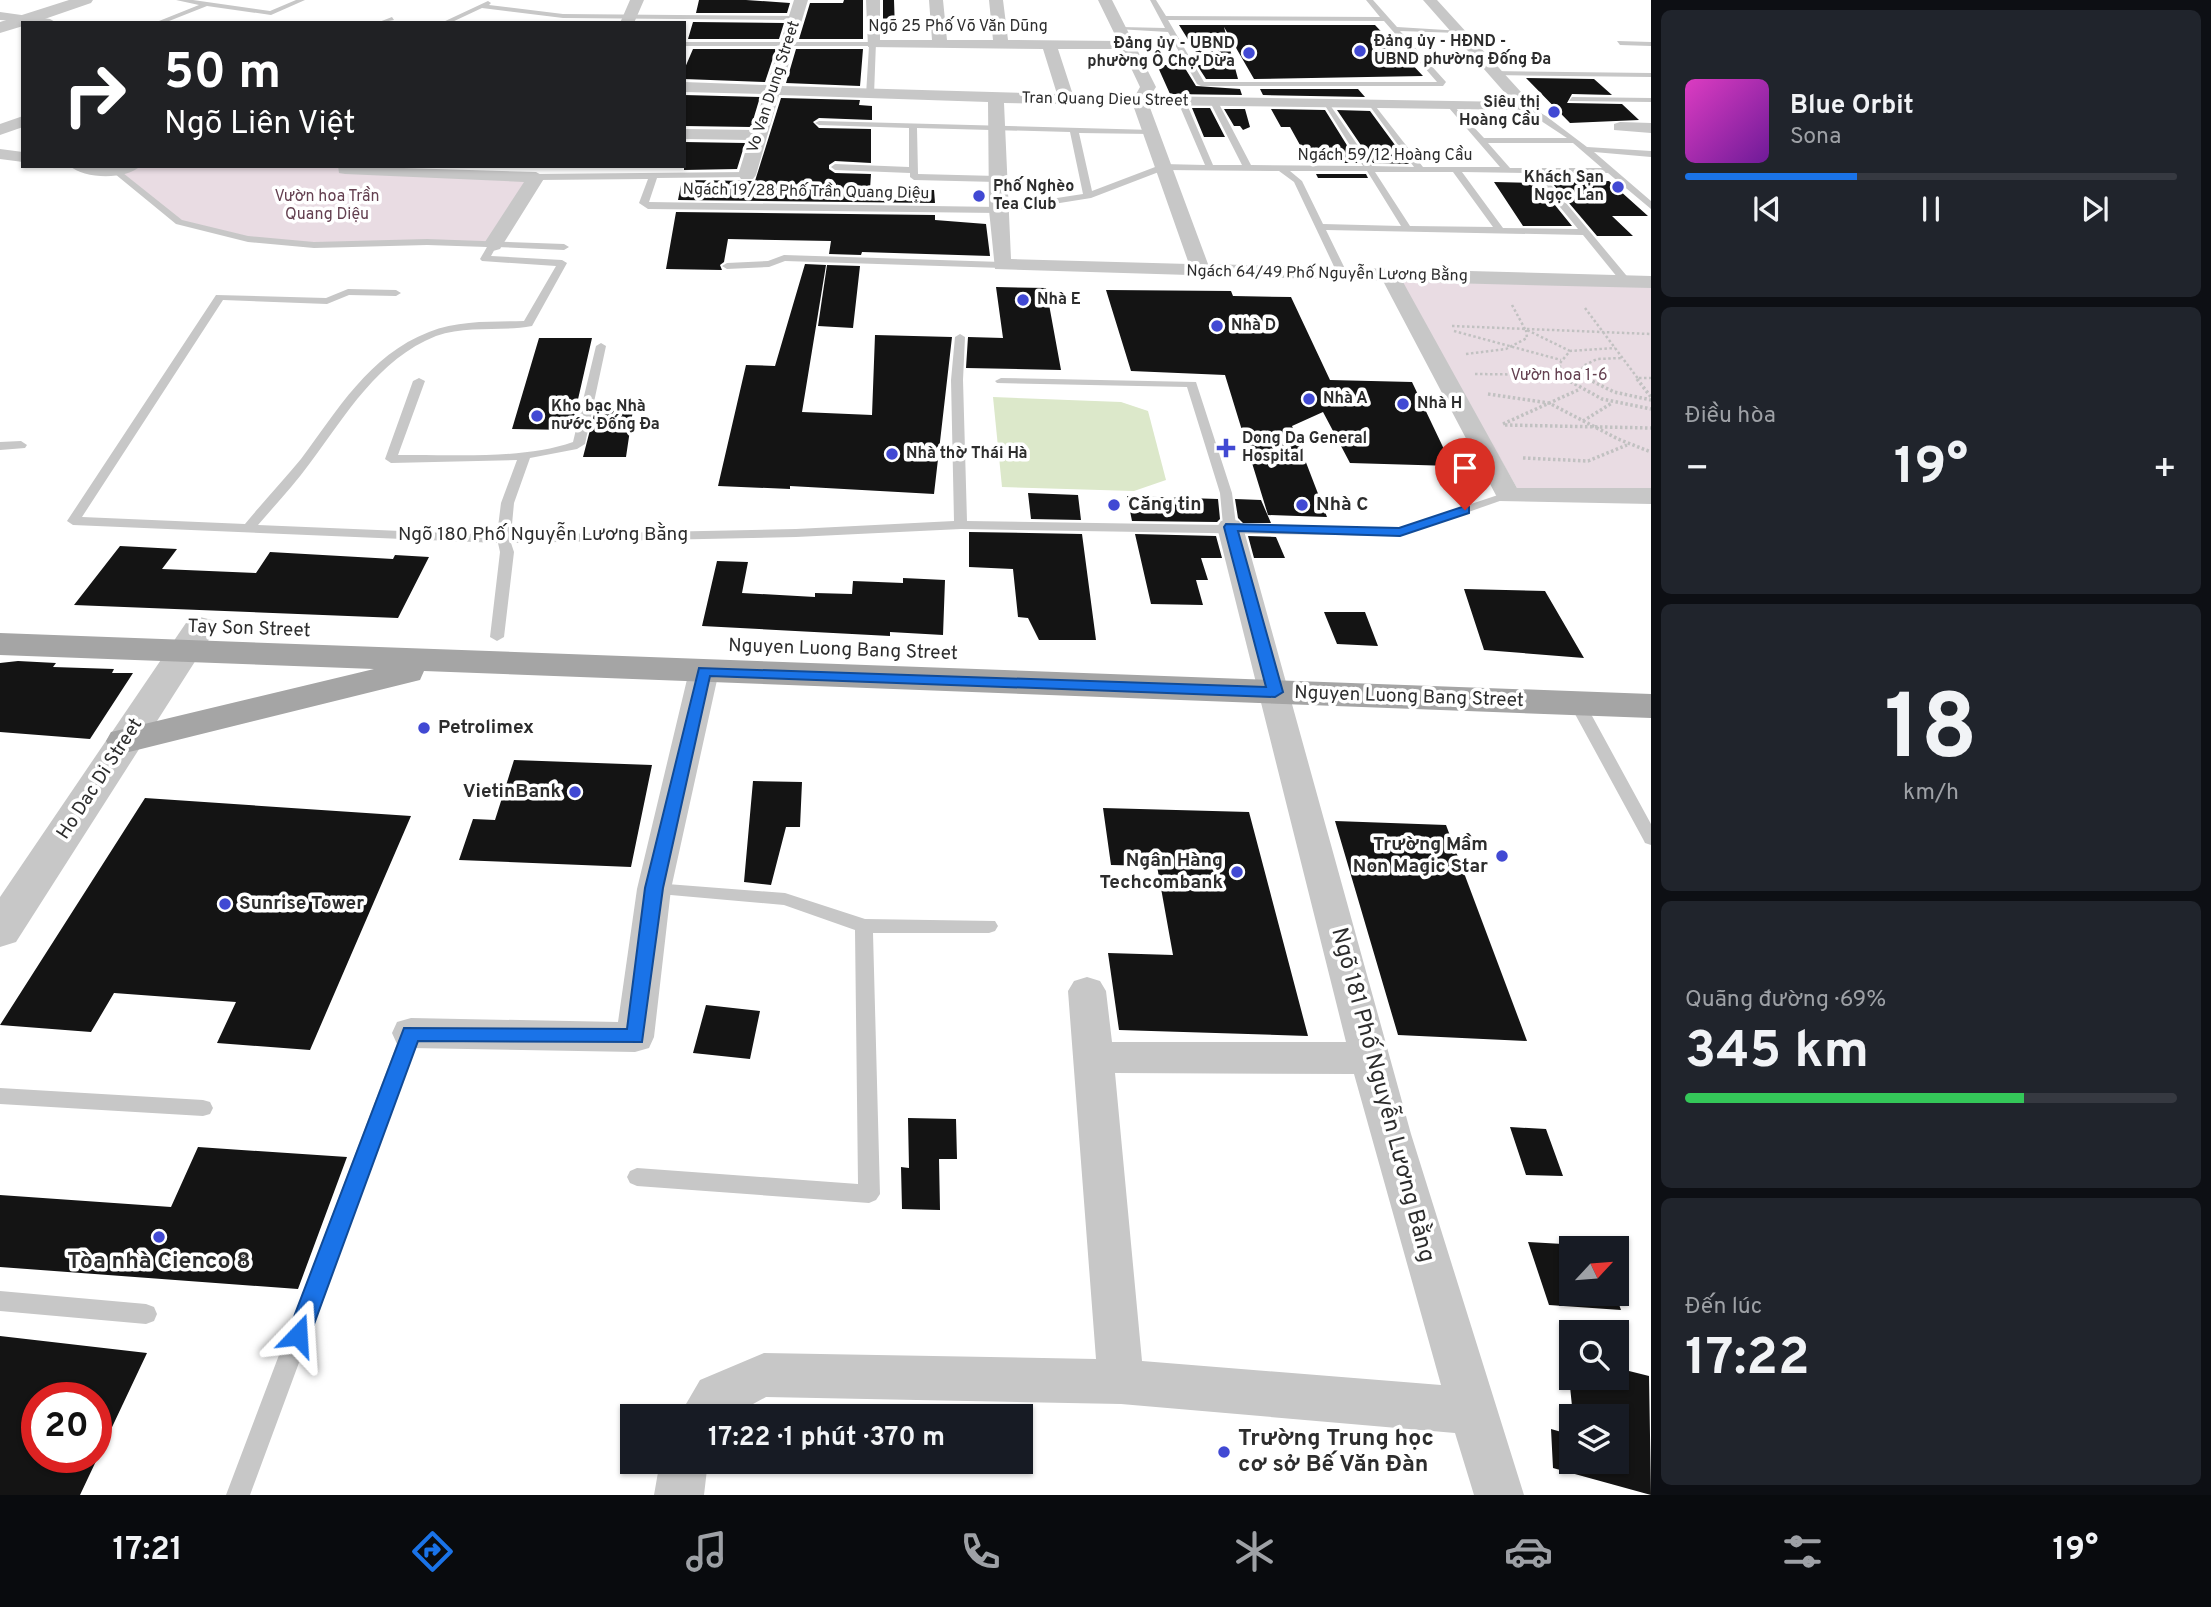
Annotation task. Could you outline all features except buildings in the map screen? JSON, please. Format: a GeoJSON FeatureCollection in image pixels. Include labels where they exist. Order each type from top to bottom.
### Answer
{"type":"FeatureCollection","features":[{"type":"Feature","properties":{"kind":"main road","name":"Tay Son Street"},"geometry":{"type":"LineString","coordinates":[[0,620],[453,661]]}},
{"type":"Feature","properties":{"kind":"main road","name":"Nguyen Luong Bang Street"},"geometry":{"type":"LineString","coordinates":[[497,637],[1271,679],[1577,703],[1651,706]]}},
{"type":"Feature","properties":{"kind":"main road","name":"Tay Son Street"},"geometry":{"type":"LineString","coordinates":[[0,644],[192,639],[497,637]]}},
{"type":"Feature","properties":{"kind":"main road","name":"Nguyen Luong Bang Street"},"geometry":{"type":"LineString","coordinates":[[453,661],[704,671],[1271,679],[1651,680]]}},
{"type":"Feature","properties":{"kind":"main road"},"geometry":{"type":"LineString","coordinates":[[125,741],[453,661]]}},
{"type":"Feature","properties":{"kind":"street"},"geometry":{"type":"LineString","coordinates":[[25,21],[85,0]]}},
{"type":"Feature","properties":{"kind":"street"},"geometry":{"type":"LineString","coordinates":[[628,20],[637,0]]}},
{"type":"Feature","properties":{"kind":"street","name":"Vo Van Dung Street"},"geometry":{"type":"LineString","coordinates":[[747,175],[771,91],[802,0]]}},
{"type":"Feature","properties":{"kind":"street"},"geometry":{"type":"LineString","coordinates":[[873,0],[873,44]]}},
{"type":"Feature","properties":{"kind":"street"},"geometry":{"type":"LineString","coordinates":[[936,0],[940,44]]}},
{"type":"Feature","properties":{"kind":"street"},"geometry":{"type":"LineString","coordinates":[[996,0],[1001,45]]}},
{"type":"Feature","properties":{"kind":"street"},"geometry":{"type":"LineString","coordinates":[[1105,0],[1148,87],[1139,101],[1200,271]]}},
{"type":"Feature","properties":{"kind":"street"},"geometry":{"type":"LineString","coordinates":[[1430,0],[1526,107]]}},
{"type":"Feature","properties":{"kind":"street"},"geometry":{"type":"LineString","coordinates":[[0,16],[36,21]]}},
{"type":"Feature","properties":{"kind":"street"},"geometry":{"type":"LineString","coordinates":[[0,28],[21,22]]}},
{"type":"Feature","properties":{"kind":"street","name":"Ngõ 25 Phố Võ Văn Dũng"},"geometry":{"type":"LineString","coordinates":[[873,44],[1129,45]]}},
{"type":"Feature","properties":{"kind":"street"},"geometry":{"type":"LineString","coordinates":[[1049,45],[1047,64],[1067,100]]}},
{"type":"Feature","properties":{"kind":"street","name":"Tran Quang Dieu Street"},"geometry":{"type":"LineString","coordinates":[[686,87],[1067,100],[1526,107]]}},
{"type":"Feature","properties":{"kind":"street"},"geometry":{"type":"LineString","coordinates":[[996,98],[1002,265]]}},
{"type":"Feature","properties":{"kind":"street"},"geometry":{"type":"LineString","coordinates":[[0,130],[21,122]]}},
{"type":"Feature","properties":{"kind":"street"},"geometry":{"type":"LineString","coordinates":[[1620,127],[1651,128]]}},
{"type":"Feature","properties":{"kind":"street"},"geometry":{"type":"LineString","coordinates":[[686,134],[759,135]]}},
{"type":"Feature","properties":{"kind":"street"},"geometry":{"type":"LineString","coordinates":[[0,154],[21,158]]}},
{"type":"Feature","properties":{"kind":"street"},"geometry":{"type":"LineString","coordinates":[[346,168],[536,177],[493,245]]}},
{"type":"Feature","properties":{"kind":"street","name":"Ngách 64/49 Phố Nguyễn Lương Bằng"},"geometry":{"type":"LineString","coordinates":[[1002,265],[1651,282]]}},
{"type":"Feature","properties":{"kind":"street"},"geometry":{"type":"LineString","coordinates":[[1390,276],[1426,326],[1442,374],[1508,496],[1651,496]]}},
{"type":"Feature","properties":{"kind":"street"},"geometry":{"type":"LineString","coordinates":[[1230,527],[1271,679]]}},
{"type":"Feature","properties":{"kind":"street","name":"Ho Dac Di Street"},"geometry":{"type":"LineString","coordinates":[[0,931],[192,639]]}},
{"type":"Feature","properties":{"kind":"street"},"geometry":{"type":"LineString","coordinates":[[411,1033],[635,1037],[654,888],[704,671]]}},
{"type":"Feature","properties":{"kind":"street","name":"Ngõ 181 Phố Nguyễn Lương Bằng"},"geometry":{"type":"LineString","coordinates":[[1271,679],[1367,1058],[1471,1411],[1499,1495]]}},
{"type":"Feature","properties":{"kind":"street"},"geometry":{"type":"LineString","coordinates":[[1087,991],[1121,1382]]}},
{"type":"Feature","properties":{"kind":"street"},"geometry":{"type":"LineString","coordinates":[[1094,1057],[1367,1058]]}},
{"type":"Feature","properties":{"kind":"street"},"geometry":{"type":"LineString","coordinates":[[711,1404],[717,1396],[764,1375],[1121,1382],[1471,1411]]}},
{"type":"Feature","properties":{"kind":"street"},"geometry":{"type":"LineString","coordinates":[[680,1495],[682,1474]]}},
{"type":"Feature","properties":{"kind":"lane"},"geometry":{"type":"LineString","coordinates":[[179,0],[271,13],[302,0]]}},
{"type":"Feature","properties":{"kind":"lane"},"geometry":{"type":"LineString","coordinates":[[448,21],[494,0]]}},
{"type":"Feature","properties":{"kind":"lane"},"geometry":{"type":"LineString","coordinates":[[1153,0],[1201,84],[1443,84],[1369,0]]}},
{"type":"Feature","properties":{"kind":"lane"},"geometry":{"type":"LineString","coordinates":[[162,21],[208,3]]}},
{"type":"Feature","properties":{"kind":"lane"},"geometry":{"type":"LineString","coordinates":[[480,6],[628,20],[703,17],[796,18]]}},
{"type":"Feature","properties":{"kind":"lane"},"geometry":{"type":"LineString","coordinates":[[703,17],[706,9]]}},
{"type":"Feature","properties":{"kind":"lane"},"geometry":{"type":"LineString","coordinates":[[1163,18],[1386,19]]}},
{"type":"Feature","properties":{"kind":"lane"},"geometry":{"type":"LineString","coordinates":[[386,21],[392,19]]}},
{"type":"Feature","properties":{"kind":"lane"},"geometry":{"type":"LineString","coordinates":[[1121,29],[1170,30]]}},
{"type":"Feature","properties":{"kind":"lane"},"geometry":{"type":"LineString","coordinates":[[1395,29],[1458,31]]}},
{"type":"Feature","properties":{"kind":"lane"},"geometry":{"type":"LineString","coordinates":[[1620,43],[1651,44]]}},
{"type":"Feature","properties":{"kind":"lane","name":"Ngõ 25 Phố Võ Văn Dũng"},"geometry":{"type":"LineString","coordinates":[[686,44],[873,44]]}},
{"type":"Feature","properties":{"kind":"lane"},"geometry":{"type":"LineString","coordinates":[[870,95],[876,64],[873,44]]}},
{"type":"Feature","properties":{"kind":"lane"},"geometry":{"type":"LineString","coordinates":[[1493,73],[1651,75]]}},
{"type":"Feature","properties":{"kind":"lane"},"geometry":{"type":"LineString","coordinates":[[1640,75],[1651,84]]}},
{"type":"Feature","properties":{"kind":"lane"},"geometry":{"type":"LineString","coordinates":[[1240,84],[1249,103]]}},
{"type":"Feature","properties":{"kind":"lane"},"geometry":{"type":"LineString","coordinates":[[1572,99],[1651,100]]}},
{"type":"Feature","properties":{"kind":"lane"},"geometry":{"type":"LineString","coordinates":[[1182,102],[1210,167]]}},
{"type":"Feature","properties":{"kind":"lane"},"geometry":{"type":"LineString","coordinates":[[1214,102],[1248,168]]}},
{"type":"Feature","properties":{"kind":"lane"},"geometry":{"type":"LineString","coordinates":[[1328,104],[1407,228]]}},
{"type":"Feature","properties":{"kind":"lane"},"geometry":{"type":"LineString","coordinates":[[1373,105],[1421,170]]}},
{"type":"Feature","properties":{"kind":"lane"},"geometry":{"type":"LineString","coordinates":[[1452,106],[1508,171]]}},
{"type":"Feature","properties":{"kind":"lane"},"geometry":{"type":"LineString","coordinates":[[1526,107],[1589,149],[1607,171],[1651,206]]}},
{"type":"Feature","properties":{"kind":"lane"},"geometry":{"type":"LineString","coordinates":[[819,122],[1150,132]]}},
{"type":"Feature","properties":{"kind":"lane"},"geometry":{"type":"LineString","coordinates":[[913,125],[914,177],[998,179]]}},
{"type":"Feature","properties":{"kind":"lane"},"geometry":{"type":"LineString","coordinates":[[1074,130],[1088,196]]}},
{"type":"Feature","properties":{"kind":"lane"},"geometry":{"type":"LineString","coordinates":[[1484,140],[1577,141]]}},
{"type":"Feature","properties":{"kind":"lane"},"geometry":{"type":"LineString","coordinates":[[1589,149],[1651,154]]}},
{"type":"Feature","properties":{"kind":"lane"},"geometry":{"type":"LineString","coordinates":[[835,167],[912,170]]}},
{"type":"Feature","properties":{"kind":"lane"},"geometry":{"type":"LineString","coordinates":[[998,210],[1088,196],[1163,167]]}},
{"type":"Feature","properties":{"kind":"lane","name":"Ngách 59/12 Hoàng Cầu"},"geometry":{"type":"LineString","coordinates":[[1163,167],[1607,171]]}},
{"type":"Feature","properties":{"kind":"lane"},"geometry":{"type":"LineString","coordinates":[[124,169],[178,222],[248,239],[314,245],[427,242],[564,247]]}},
{"type":"Feature","properties":{"kind":"lane"},"geometry":{"type":"LineString","coordinates":[[1282,169],[1298,181],[1343,275]]}},
{"type":"Feature","properties":{"kind":"lane"},"geometry":{"type":"LineString","coordinates":[[1456,170],[1500,230]]}},
{"type":"Feature","properties":{"kind":"lane"},"geometry":{"type":"LineString","coordinates":[[1535,171],[1626,281]]}},
{"type":"Feature","properties":{"kind":"lane"},"geometry":{"type":"LineString","coordinates":[[536,177],[747,175]]}},
{"type":"Feature","properties":{"kind":"lane","name":"Ngách 19/28 Phố Trần Quang Diệu"},"geometry":{"type":"LineString","coordinates":[[653,177],[644,203],[648,206],[998,210]]}},
{"type":"Feature","properties":{"kind":"lane"},"geometry":{"type":"LineString","coordinates":[[1321,227],[1586,232]]}},
{"type":"Feature","properties":{"kind":"lane"},"geometry":{"type":"LineString","coordinates":[[248,529],[304,464],[343,406],[377,369],[435,333],[487,325],[528,324],[562,263],[485,259],[493,245]]}},
{"type":"Feature","properties":{"kind":"lane"},"geometry":{"type":"LineString","coordinates":[[727,266],[769,264],[784,258],[1002,265]]}},
{"type":"Feature","properties":{"kind":"lane","name":"Ngõ 180 Phố Nguyễn Lương Bằng"},"geometry":{"type":"LineString","coordinates":[[396,293],[348,292],[327,301],[220,297],[73,521],[503,539],[796,533],[961,526],[1230,527],[1400,532],[1508,496]]}},
{"type":"Feature","properties":{"kind":"lane"},"geometry":{"type":"LineString","coordinates":[[960,337],[957,380],[961,526]]}},
{"type":"Feature","properties":{"kind":"lane"},"geometry":{"type":"LineString","coordinates":[[419,382],[391,459],[525,456],[544,449],[570,448],[579,444],[601,346]]}},
{"type":"Feature","properties":{"kind":"lane"},"geometry":{"type":"LineString","coordinates":[[1001,381],[1192,384],[1226,493],[1230,527]]}},
{"type":"Feature","properties":{"kind":"lane"},"geometry":{"type":"LineString","coordinates":[[0,446],[21,445]]}},
{"type":"Feature","properties":{"kind":"lane"},"geometry":{"type":"LineString","coordinates":[[497,637],[508,552],[503,539],[505,513],[525,456]]}},
{"type":"Feature","properties":{"kind":"lane"},"geometry":{"type":"LineString","coordinates":[[1577,703],[1651,839]]}},
{"type":"Feature","properties":{"kind":"lane"},"geometry":{"type":"LineString","coordinates":[[654,888],[785,899],[864,926],[989,926]]}},
{"type":"Feature","properties":{"kind":"lane"},"geometry":{"type":"LineString","coordinates":[[637,1177],[869,1194],[864,926]]}},
{"type":"Feature","properties":{"kind":"lane"},"geometry":{"type":"LineString","coordinates":[[238,1495],[411,1033]]}},
{"type":"Feature","properties":{"kind":"lane"},"geometry":{"type":"LineString","coordinates":[[0,1096],[203,1108]]}},
{"type":"Feature","properties":{"kind":"lane"},"geometry":{"type":"LineString","coordinates":[[0,1301],[146,1314]]}},
{"type":"Feature","properties":{"kind":"path"},"geometry":{"type":"LineString","coordinates":[[1442,374],[1527,338],[1525,330],[1493,278]]}},
{"type":"Feature","properties":{"kind":"path"},"geometry":{"type":"LineString","coordinates":[[1586,308],[1651,398]]}},
{"type":"Feature","properties":{"kind":"path"},"geometry":{"type":"LineString","coordinates":[[1426,326],[1651,334]]}},
{"type":"Feature","properties":{"kind":"path"},"geometry":{"type":"LineString","coordinates":[[1426,326],[1561,360]]}},
{"type":"Feature","properties":{"kind":"path"},"geometry":{"type":"LineString","coordinates":[[1525,330],[1570,351],[1616,348]]}},
{"type":"Feature","properties":{"kind":"path"},"geometry":{"type":"LineString","coordinates":[[1562,375],[1561,360],[1570,351]]}},
{"type":"Feature","properties":{"kind":"path"},"geometry":{"type":"LineString","coordinates":[[1623,358],[1591,361],[1583,366],[1582,372],[1591,381],[1616,394],[1651,398]]}},
{"type":"Feature","properties":{"kind":"path"},"geometry":{"type":"LineString","coordinates":[[1442,374],[1562,375],[1579,390],[1613,402],[1651,409]]}},
{"type":"Feature","properties":{"kind":"path"},"geometry":{"type":"LineString","coordinates":[[1442,374],[1495,394],[1548,404],[1627,444],[1651,452]]}},
{"type":"Feature","properties":{"kind":"path"},"geometry":{"type":"LineString","coordinates":[[1638,378],[1651,378]]}},
{"type":"Feature","properties":{"kind":"path"},"geometry":{"type":"LineString","coordinates":[[1579,390],[1500,425],[1651,428]]}},
{"type":"Feature","properties":{"kind":"path"},"geometry":{"type":"LineString","coordinates":[[1583,421],[1613,402]]}},
{"type":"Feature","properties":{"kind":"path"},"geometry":{"type":"LineString","coordinates":[[1487,457],[1588,461],[1627,444]]}},
{"type":"Feature","properties":{"kind":"green space","name":"Vườn hoa Trần Quang Diệu"},"geometry":{"type":"Polygon","coordinates":[[[127,168],[381,168],[536,177],[493,245],[314,245],[248,239],[179,222],[118,172],[127,168]]]}},
{"type":"Feature","properties":{"kind":"green space","name":"Vườn hoa 1-6"},"geometry":{"type":"Polygon","coordinates":[[[1400,282],[1651,286],[1651,490],[1517,488],[1400,282]]]}},
{"type":"Feature","properties":{"kind":"shaded area"},"geometry":{"type":"Polygon","coordinates":[[[993,397],[1121,402],[1148,411],[1166,480],[1134,491],[1002,487],[993,397]]]}},
{"type":"Feature","properties":{"kind":"place","name":"Đảng ủy - HĐND - UBND phường Đống Đa"},"geometry":{"type":"Point","coordinates":[1360,51]}},
{"type":"Feature","properties":{"kind":"place","name":"Đảng ủy - UBND phường Ô Chợ Dừa"},"geometry":{"type":"Point","coordinates":[1249,53]}},
{"type":"Feature","properties":{"kind":"place","name":"Siêu thị Hoàng Cầu"},"geometry":{"type":"Point","coordinates":[1554,112]}},
{"type":"Feature","properties":{"kind":"place","name":"Khách Sạn Ngọc Lan"},"geometry":{"type":"Point","coordinates":[1618,187]}},
{"type":"Feature","properties":{"kind":"place","name":"Phố Nghèo Tea Club"},"geometry":{"type":"Point","coordinates":[979,196]}},
{"type":"Feature","properties":{"kind":"place","name":"Nhà E"},"geometry":{"type":"Point","coordinates":[1023,300]}},
{"type":"Feature","properties":{"kind":"place","name":"Nhà D"},"geometry":{"type":"Point","coordinates":[1217,326]}},
{"type":"Feature","properties":{"kind":"place","name":"Nhà A"},"geometry":{"type":"Point","coordinates":[1309,399]}},
{"type":"Feature","properties":{"kind":"place","name":"Nhà H"},"geometry":{"type":"Point","coordinates":[1403,404]}},
{"type":"Feature","properties":{"kind":"place","name":"Kho bạc Nhà nước Đống Đa"},"geometry":{"type":"Point","coordinates":[537,416]}},
{"type":"Feature","properties":{"kind":"place","name":"Dong Da General Hospital"},"geometry":{"type":"Point","coordinates":[1226,448]}},
{"type":"Feature","properties":{"kind":"place","name":"Nhà thờ Thái Hà"},"geometry":{"type":"Point","coordinates":[892,454]}},
{"type":"Feature","properties":{"kind":"place","name":"Căng tin"},"geometry":{"type":"Point","coordinates":[1114,505]}},
{"type":"Feature","properties":{"kind":"place","name":"Nhà C"},"geometry":{"type":"Point","coordinates":[1302,505]}},
{"type":"Feature","properties":{"kind":"place","name":"Petrolimex"},"geometry":{"type":"Point","coordinates":[424,728]}},
{"type":"Feature","properties":{"kind":"place","name":"VietinBank"},"geometry":{"type":"Point","coordinates":[575,792]}},
{"type":"Feature","properties":{"kind":"place","name":"Trường Mầm Non Magic Star"},"geometry":{"type":"Point","coordinates":[1502,856]}},
{"type":"Feature","properties":{"kind":"place","name":"Ngân Hàng Techcombank"},"geometry":{"type":"Point","coordinates":[1237,872]}},
{"type":"Feature","properties":{"kind":"place","name":"Sunrise Tower"},"geometry":{"type":"Point","coordinates":[225,904]}},
{"type":"Feature","properties":{"kind":"place","name":"Tòa nhà Cienco 8"},"geometry":{"type":"Point","coordinates":[159,1237]}},
{"type":"Feature","properties":{"kind":"place","name":"Trường Trung học cơ sở Bế Văn Đàn"},"geometry":{"type":"Point","coordinates":[1224,1452]}},
{"type":"Feature","properties":{"kind":"route"},"geometry":{"type":"LineString","coordinates":[[298,1335],[411,1033],[635,1037],[654,888],[704,671],[1275,692],[1230,527],[1400,532],[1465,510]]}}]}
